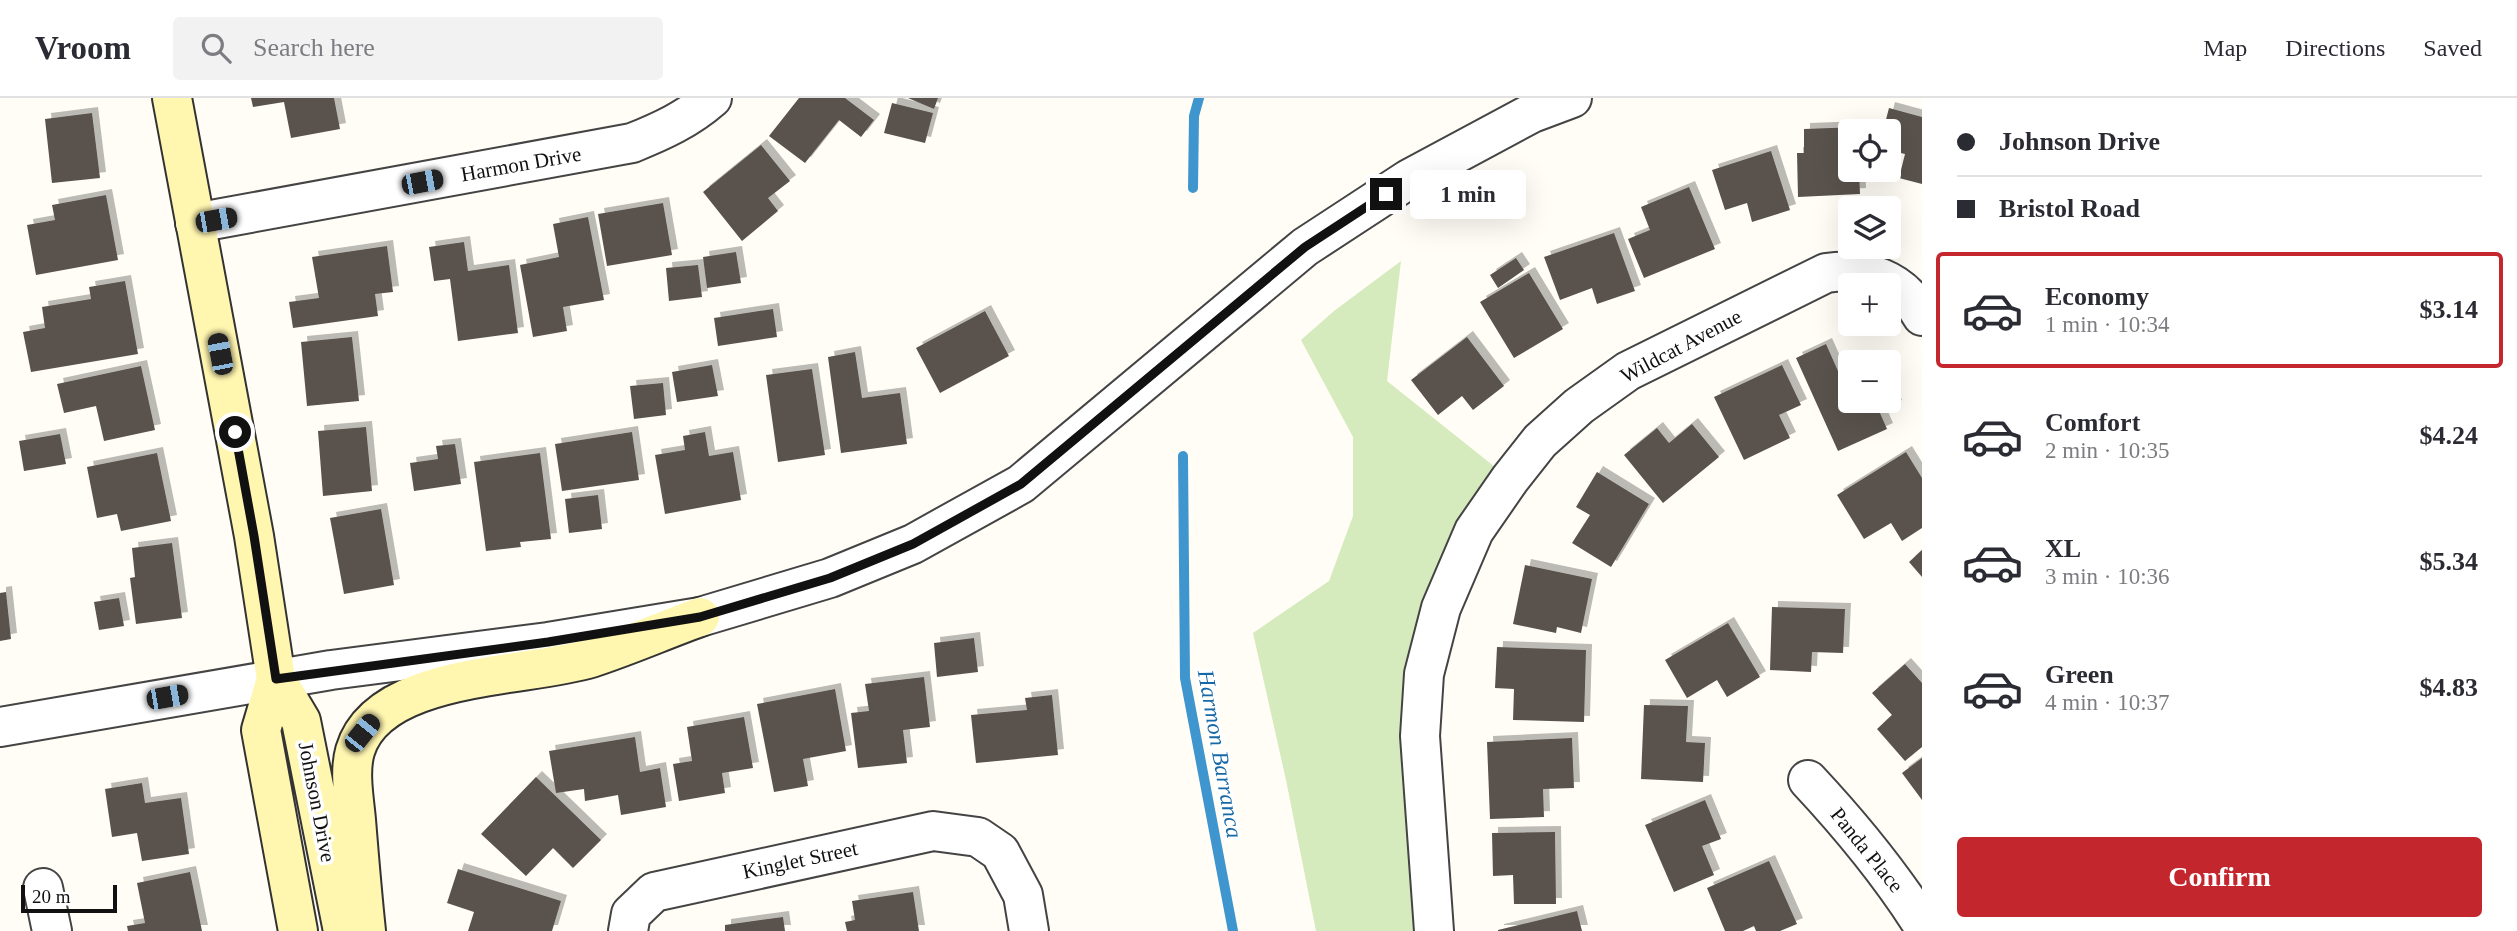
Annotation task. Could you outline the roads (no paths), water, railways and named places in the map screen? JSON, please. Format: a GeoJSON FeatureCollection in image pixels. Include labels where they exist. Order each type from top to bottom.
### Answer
{"type":"FeatureCollection","features":[{"type":"Feature","properties":{"kind":"main road","name":"Johnson Drive"},"geometry":{"type":"LineString","coordinates":[[172,98],[254,536],[276,679],[301,721],[342,931]]}},
{"type":"Feature","properties":{"kind":"main road"},"geometry":{"type":"LineString","coordinates":[[366,931],[353,782],[354,754],[362,733],[373,719],[389,706],[415,694],[589,658],[700,617]]}},
{"type":"Feature","properties":{"kind":"main road","name":"Johnson Drive"},"geometry":{"type":"LineString","coordinates":[[276,679],[261,730],[298,931]]}},
{"type":"Feature","properties":{"kind":"street","name":"Harmon Drive"},"geometry":{"type":"LineString","coordinates":[[195,223],[632,143],[665,130],[697,111],[712,98]]}},
{"type":"Feature","properties":{"kind":"street"},"geometry":{"type":"LineString","coordinates":[[0,727],[276,679],[548,642],[700,617],[830,578],[913,544],[1021,484],[1305,247],[1409,179],[1532,113],[1572,98]]}},
{"type":"Feature","properties":{"kind":"street","name":"Wildcat Avenue"},"geometry":{"type":"LineString","coordinates":[[1434,931],[1420,736],[1424,674],[1441,608],[1474,531],[1510,479],[1541,442],[1579,406],[1628,371],[1826,273],[1842,271],[1874,274],[1906,293],[1922,316]]}},
{"type":"Feature","properties":{"kind":"street","name":"Panda Place"},"geometry":{"type":"LineString","coordinates":[[1808,780],[1851,825],[1922,924]]}},
{"type":"Feature","properties":{"kind":"street","name":"Kinglet Street"},"geometry":{"type":"LineString","coordinates":[[629,922],[654,892],[933,831],[978,837],[1000,852],[1023,895],[1030,931]]}},
{"type":"Feature","properties":{"kind":"street"},"geometry":{"type":"LineString","coordinates":[[43,888],[52,931]]}},
{"type":"Feature","properties":{"kind":"waterway","name":"Harmon Barranca"},"geometry":{"type":"LineString","coordinates":[[1193,188],[1194,116],[1199,98]]}},
{"type":"Feature","properties":{"kind":"waterway","name":"Harmon Barranca"},"geometry":{"type":"LineString","coordinates":[[1183,456],[1185,678],[1233,931]]}}]}
